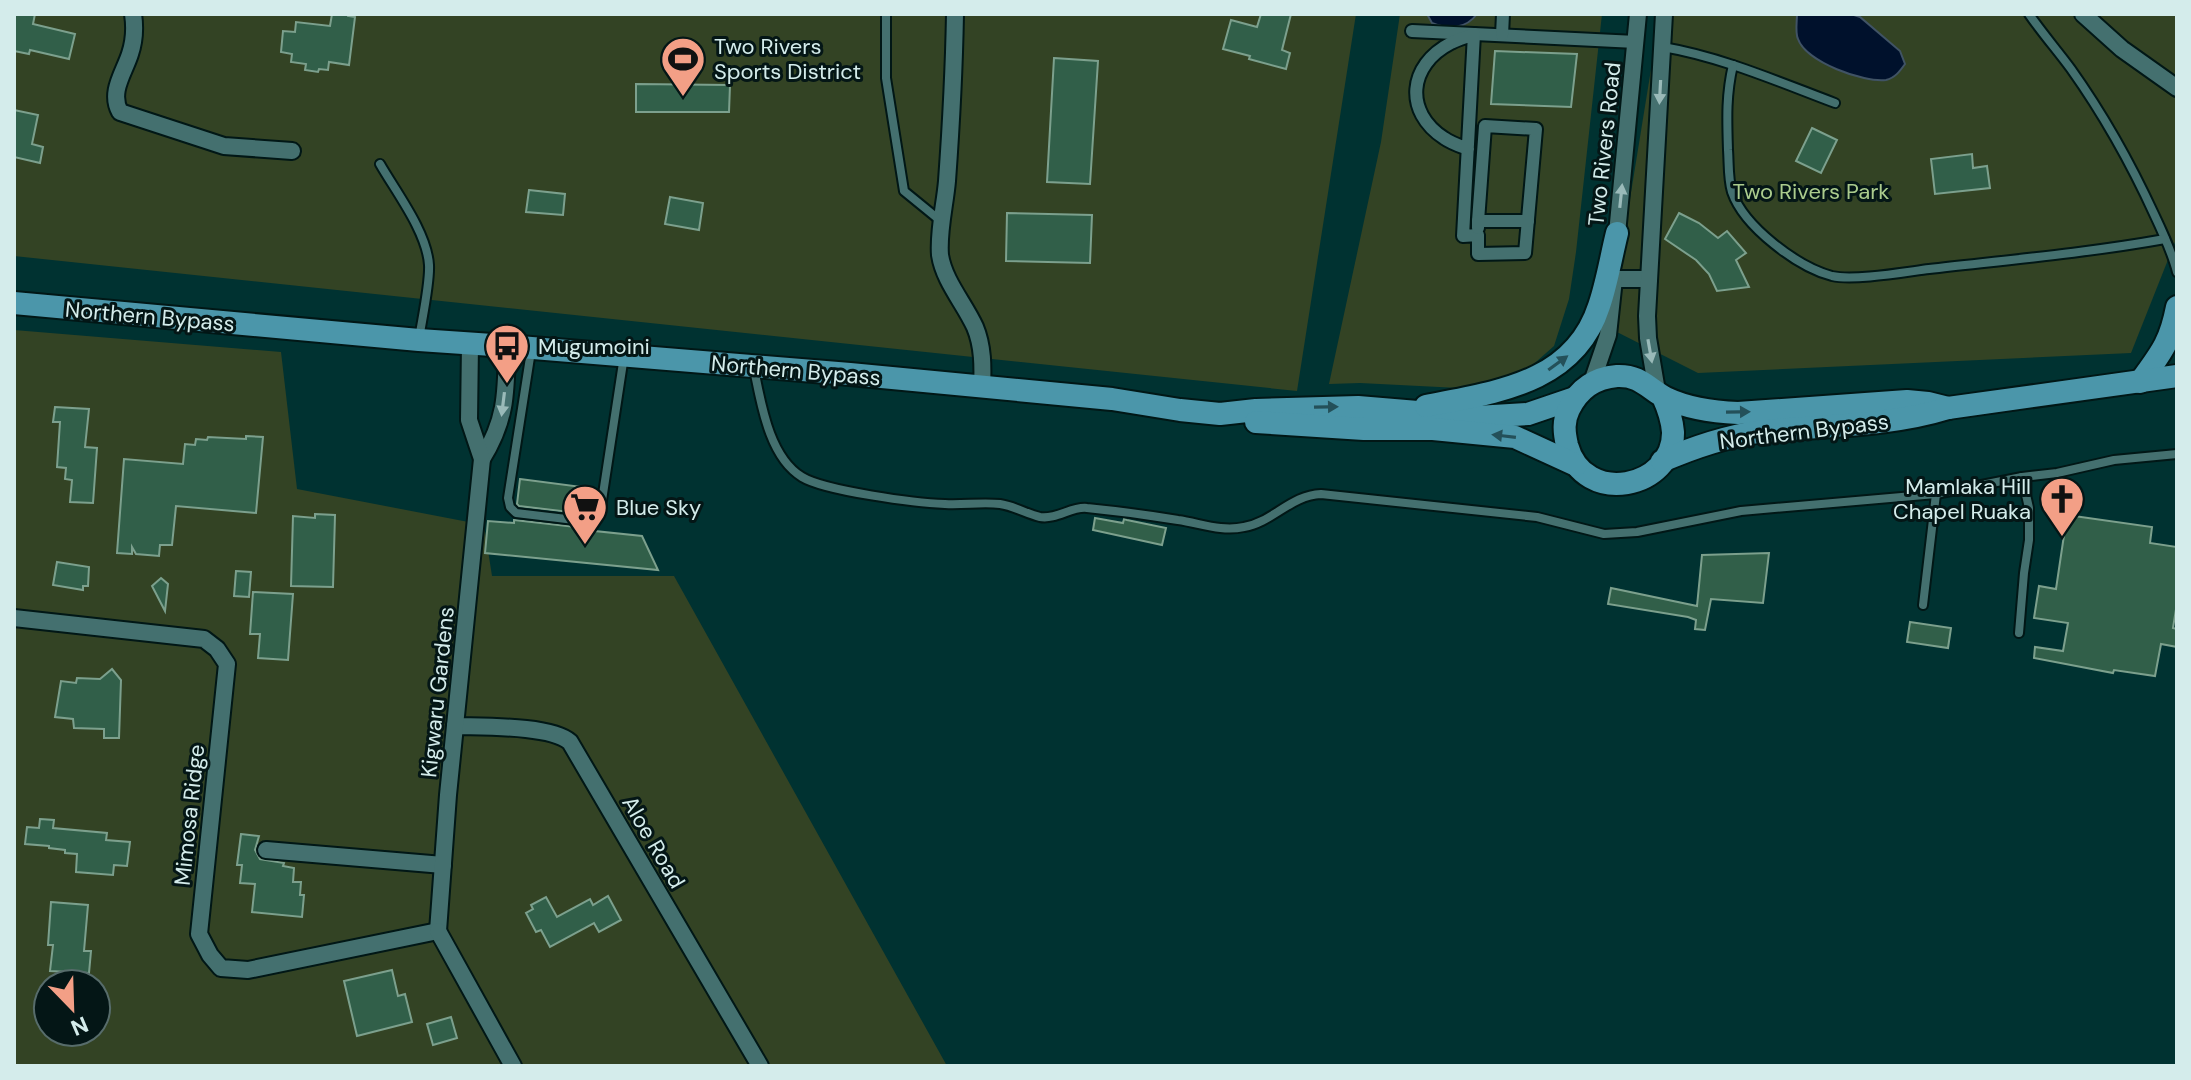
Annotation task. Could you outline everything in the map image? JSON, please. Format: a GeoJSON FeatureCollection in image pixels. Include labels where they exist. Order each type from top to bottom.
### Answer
{"type":"FeatureCollection","features":[{"type":"Feature","properties":{"kind":"main road"},"geometry":{"type":"LineString","coordinates":[[1405,410],[1517,385],[1537,377],[1569,355],[1582,342],[1599,306],[1617,233]]}},
{"type":"Feature","properties":{"kind":"main road","name":"Northern Bypass"},"geometry":{"type":"LineString","coordinates":[[14,303],[1112,399],[1220,414],[1254,422],[1364,429],[1433,429],[1515,437],[1576,465],[1591,478],[1608,484],[1627,484],[1650,474],[1662,461],[1695,447],[1754,433],[1911,418],[1948,408],[2177,376]]}},
{"type":"Feature","properties":{"kind":"main road"},"geometry":{"type":"LineString","coordinates":[[2140,382],[2166,347],[2177,307]]}},
{"type":"Feature","properties":{"kind":"main road","name":"Northern Bypass"},"geometry":{"type":"LineString","coordinates":[[1220,414],[1304,407],[1358,407],[1477,417],[1528,414],[1603,378],[1621,376],[1637,379],[1686,406],[1717,412],[1907,401],[1948,408]]}},
{"type":"Feature","properties":{"kind":"main road"},"geometry":{"type":"LineString","coordinates":[[1576,465],[1564,431],[1567,413],[1583,390]]}},
{"type":"Feature","properties":{"kind":"main road"},"geometry":{"type":"LineString","coordinates":[[1660,394],[1671,415],[1673,431],[1669,450],[1662,461]]}},
{"type":"Feature","properties":{"kind":"street"},"geometry":{"type":"LineString","coordinates":[[133,14],[132,51],[115,93],[120,112],[224,146],[292,151]]}},
{"type":"Feature","properties":{"kind":"street"},"geometry":{"type":"LineString","coordinates":[[955,14],[947,180],[940,240],[943,268],[979,340],[982,388]]}},
{"type":"Feature","properties":{"kind":"street"},"geometry":{"type":"LineString","coordinates":[[1502,35],[1503,14]]}},
{"type":"Feature","properties":{"kind":"street","name":"Two Rivers Road"},"geometry":{"type":"LineString","coordinates":[[1583,390],[1608,335],[1638,14]]}},
{"type":"Feature","properties":{"kind":"street"},"geometry":{"type":"LineString","coordinates":[[1660,394],[1648,338],[1664,14]]}},
{"type":"Feature","properties":{"kind":"street"},"geometry":{"type":"LineString","coordinates":[[2083,14],[2122,49],[2177,88]]}},
{"type":"Feature","properties":{"kind":"street"},"geometry":{"type":"LineString","coordinates":[[1412,31],[1502,35],[1662,50]]}},
{"type":"Feature","properties":{"kind":"street"},"geometry":{"type":"LineString","coordinates":[[1474,34],[1463,236],[1478,235]]}},
{"type":"Feature","properties":{"kind":"street"},"geometry":{"type":"LineString","coordinates":[[1468,149],[1444,138],[1422,117],[1415,90],[1420,71],[1436,54],[1450,43],[1474,34]]}},
{"type":"Feature","properties":{"kind":"street"},"geometry":{"type":"LineString","coordinates":[[1485,126],[1536,129],[1528,221],[1525,253],[1478,254],[1485,126]]}},
{"type":"Feature","properties":{"kind":"street"},"geometry":{"type":"LineString","coordinates":[[1478,221],[1528,221]]}},
{"type":"Feature","properties":{"kind":"street"},"geometry":{"type":"LineString","coordinates":[[1614,279],[1649,279]]}},
{"type":"Feature","properties":{"kind":"street","name":"Kigwaru Gardens"},"geometry":{"type":"LineString","coordinates":[[438,931],[482,459],[469,420],[470,344]]}},
{"type":"Feature","properties":{"kind":"street","name":"Kigwaru Gardens"},"geometry":{"type":"LineString","coordinates":[[482,459],[500,425],[507,346]]}},
{"type":"Feature","properties":{"kind":"street","name":"Mimosa Ridge"},"geometry":{"type":"LineString","coordinates":[[14,618],[204,639],[217,649],[227,664],[199,934],[221,968],[248,970],[438,931]]}},
{"type":"Feature","properties":{"kind":"street","name":"Aloe Road"},"geometry":{"type":"LineString","coordinates":[[455,726],[542,731],[567,738],[760,1066]]}},
{"type":"Feature","properties":{"kind":"street"},"geometry":{"type":"LineString","coordinates":[[266,850],[443,865]]}},
{"type":"Feature","properties":{"kind":"street"},"geometry":{"type":"LineString","coordinates":[[438,931],[513,1066]]}},
{"type":"Feature","properties":{"kind":"lane"},"geometry":{"type":"LineString","coordinates":[[886,14],[886,78],[904,191],[942,222]]}},
{"type":"Feature","properties":{"kind":"lane"},"geometry":{"type":"LineString","coordinates":[[2029,14],[2069,66],[2133,170],[2177,272]]}},
{"type":"Feature","properties":{"kind":"lane"},"geometry":{"type":"LineString","coordinates":[[1662,50],[1684,51],[1733,65],[1835,103]]}},
{"type":"Feature","properties":{"kind":"lane"},"geometry":{"type":"LineString","coordinates":[[1733,65],[1726,110],[1731,191],[1746,215],[1782,251],[1824,273],[1842,278],[1908,272],[2124,247],[2165,239]]}},
{"type":"Feature","properties":{"kind":"lane"},"geometry":{"type":"LineString","coordinates":[[380,164],[426,247],[429,266],[419,340]]}},
{"type":"Feature","properties":{"kind":"lane"},"geometry":{"type":"LineString","coordinates":[[532,348],[508,498],[510,507],[516,513],[583,521],[601,507],[624,355]]}},
{"type":"Feature","properties":{"kind":"lane"},"geometry":{"type":"LineString","coordinates":[[754,367],[762,411],[770,434],[790,467],[803,478],[838,488],[898,498],[945,504],[1004,504],[1042,518],[1081,507],[1180,520],[1222,529],[1246,527],[1266,520],[1299,498],[1321,494],[1537,517],[1604,534],[1637,532],[1741,511],[1936,494],[2114,460],[2177,454]]}},
{"type":"Feature","properties":{"kind":"lane"},"geometry":{"type":"LineString","coordinates":[[2019,633],[2029,540],[2029,508],[2022,477]]}},
{"type":"Feature","properties":{"kind":"lane"},"geometry":{"type":"LineString","coordinates":[[1923,605],[1936,494]]}},
{"type":"Feature","properties":{"kind":"green space"},"geometry":{"type":"Polygon","coordinates":[[[14,14],[1356,14],[1297,391],[14,256],[14,14]]]}},
{"type":"Feature","properties":{"kind":"green space"},"geometry":{"type":"Polygon","coordinates":[[[1400,14],[1602,14],[1569,299],[1554,346],[1528,369],[1502,380],[1459,388],[1329,384],[1381,142],[1400,14]]]}},
{"type":"Feature","properties":{"kind":"green space","name":"Two Rivers Park"},"geometry":{"type":"Polygon","coordinates":[[[1660,14],[2177,14],[2177,237],[2131,353],[1698,373],[1609,328],[1660,14]]]}},
{"type":"Feature","properties":{"kind":"green space"},"geometry":{"type":"Polygon","coordinates":[[[14,330],[281,352],[297,489],[484,525],[492,576],[674,576],[947,1066],[14,1066],[14,330]]]}},
{"type":"Feature","properties":{"kind":"water"},"geometry":{"type":"Polygon","coordinates":[[[1427,14],[1477,14],[1468,23],[1444,27],[1432,23],[1427,14]]]}},
{"type":"Feature","properties":{"kind":"water"},"geometry":{"type":"Polygon","coordinates":[[[1797,14],[1851,14],[1860,17],[1900,51],[1905,64],[1895,76],[1876,80],[1824,63],[1803,47],[1797,36],[1797,14]]]}},
{"type":"Feature","properties":{"kind":"building"},"geometry":{"type":"Polygon","coordinates":[[[14,14],[35,14],[33,24],[75,34],[69,59],[30,50],[29,54],[14,51],[14,14]]]}},
{"type":"Feature","properties":{"kind":"building"},"geometry":{"type":"Polygon","coordinates":[[[332,14],[355,17],[349,65],[329,62],[328,70],[305,70],[306,64],[291,62],[292,54],[281,52],[283,31],[295,32],[296,22],[330,26],[332,14]]]}},
{"type":"Feature","properties":{"kind":"building"},"geometry":{"type":"Polygon","coordinates":[[[1261,14],[1291,14],[1282,50],[1290,53],[1286,69],[1223,49],[1231,20],[1257,27],[1261,14]]]}},
{"type":"Feature","properties":{"kind":"building"},"geometry":{"type":"Polygon","coordinates":[[[1495,51],[1577,54],[1571,107],[1491,104],[1495,51]]]}},
{"type":"Feature","properties":{"kind":"building"},"geometry":{"type":"Polygon","coordinates":[[[1054,58],[1098,61],[1090,184],[1047,182],[1054,58]]]}},
{"type":"Feature","properties":{"kind":"building","name":"Two Rivers Sports District"},"geometry":{"type":"Polygon","coordinates":[[[636,84],[730,85],[729,112],[636,112],[636,84]]]}},
{"type":"Feature","properties":{"kind":"building"},"geometry":{"type":"Polygon","coordinates":[[[14,110],[38,115],[32,144],[43,147],[40,163],[14,157],[14,110]]]}},
{"type":"Feature","properties":{"kind":"building"},"geometry":{"type":"Polygon","coordinates":[[[1812,128],[1837,140],[1821,173],[1796,161],[1812,128]]]}},
{"type":"Feature","properties":{"kind":"building"},"geometry":{"type":"Polygon","coordinates":[[[1972,154],[1973,168],[1987,166],[1990,188],[1935,194],[1931,159],[1972,154]]]}},
{"type":"Feature","properties":{"kind":"building"},"geometry":{"type":"Polygon","coordinates":[[[529,190],[565,194],[563,215],[526,212],[529,190]]]}},
{"type":"Feature","properties":{"kind":"building"},"geometry":{"type":"Polygon","coordinates":[[[670,197],[703,203],[699,230],[665,224],[670,197]]]}},
{"type":"Feature","properties":{"kind":"building"},"geometry":{"type":"Polygon","coordinates":[[[1007,213],[1092,215],[1090,263],[1006,261],[1007,213]]]}},
{"type":"Feature","properties":{"kind":"building"},"geometry":{"type":"Polygon","coordinates":[[[1679,213],[1718,238],[1727,231],[1746,253],[1736,260],[1749,287],[1717,291],[1709,274],[1696,260],[1665,239],[1679,213]]]}},
{"type":"Feature","properties":{"kind":"building"},"geometry":{"type":"Polygon","coordinates":[[[55,407],[89,409],[85,447],[97,448],[93,503],[70,502],[72,480],[65,479],[66,468],[57,467],[60,422],[53,422],[55,407]]]}},
{"type":"Feature","properties":{"kind":"building"},"geometry":{"type":"Polygon","coordinates":[[[246,436],[263,437],[256,513],[176,506],[172,545],[160,545],[159,556],[136,554],[132,547],[132,554],[117,553],[124,459],[183,464],[185,444],[195,445],[196,439],[246,439],[246,436]]]}},
{"type":"Feature","properties":{"kind":"building"},"geometry":{"type":"Polygon","coordinates":[[[520,479],[582,487],[578,513],[519,506],[520,479]]]}},
{"type":"Feature","properties":{"kind":"building"},"geometry":{"type":"Polygon","coordinates":[[[315,514],[335,515],[333,587],[291,586],[293,516],[315,518],[315,514]]]}},
{"type":"Feature","properties":{"kind":"building"},"geometry":{"type":"Polygon","coordinates":[[[2067,515],[2152,527],[2150,543],[2177,547],[2177,603],[2173,628],[2177,629],[2177,647],[2161,644],[2155,676],[2114,670],[2113,673],[2034,658],[2035,647],[2063,651],[2068,623],[2034,618],[2039,586],[2056,589],[2067,515]]]}},
{"type":"Feature","properties":{"kind":"building"},"geometry":{"type":"Polygon","coordinates":[[[1095,518],[1123,523],[1124,519],[1166,528],[1162,545],[1093,530],[1095,518]]]}},
{"type":"Feature","properties":{"kind":"building"},"geometry":{"type":"Polygon","coordinates":[[[514,520],[642,536],[658,570],[485,553],[488,521],[514,523],[514,520]]]}},
{"type":"Feature","properties":{"kind":"building"},"geometry":{"type":"Polygon","coordinates":[[[1769,553],[1763,603],[1711,599],[1705,630],[1695,629],[1696,620],[1688,617],[1608,604],[1611,588],[1697,606],[1702,555],[1769,553]]]}},
{"type":"Feature","properties":{"kind":"building"},"geometry":{"type":"Polygon","coordinates":[[[57,562],[89,567],[88,586],[83,586],[83,590],[53,585],[57,562]]]}},
{"type":"Feature","properties":{"kind":"building"},"geometry":{"type":"Polygon","coordinates":[[[236,571],[251,572],[249,597],[234,596],[236,571]]]}},
{"type":"Feature","properties":{"kind":"building"},"geometry":{"type":"Polygon","coordinates":[[[161,578],[168,584],[165,611],[152,586],[161,578]]]}},
{"type":"Feature","properties":{"kind":"building"},"geometry":{"type":"Polygon","coordinates":[[[253,592],[293,594],[288,660],[258,658],[260,634],[250,634],[253,592]]]}},
{"type":"Feature","properties":{"kind":"building"},"geometry":{"type":"Polygon","coordinates":[[[1910,622],[1951,628],[1948,648],[1907,642],[1910,622]]]}},
{"type":"Feature","properties":{"kind":"building"},"geometry":{"type":"Polygon","coordinates":[[[112,669],[121,680],[119,738],[104,738],[104,729],[74,728],[73,719],[55,717],[61,681],[76,683],[77,678],[100,679],[112,669]]]}},
{"type":"Feature","properties":{"kind":"building"},"geometry":{"type":"Polygon","coordinates":[[[40,819],[54,820],[53,828],[107,833],[106,840],[130,842],[127,866],[114,865],[113,875],[76,872],[77,854],[49,846],[25,844],[27,827],[39,828],[40,819]]]}},
{"type":"Feature","properties":{"kind":"building"},"geometry":{"type":"Polygon","coordinates":[[[241,834],[259,836],[255,850],[260,859],[294,868],[293,882],[301,882],[300,895],[304,895],[302,917],[252,912],[255,884],[240,883],[242,865],[237,865],[241,834]]]}},
{"type":"Feature","properties":{"kind":"building"},"geometry":{"type":"Polygon","coordinates":[[[608,896],[621,920],[599,932],[594,923],[550,947],[541,930],[536,932],[526,913],[533,909],[531,905],[546,897],[557,917],[590,899],[593,905],[608,896]]]}},
{"type":"Feature","properties":{"kind":"building"},"geometry":{"type":"Polygon","coordinates":[[[51,902],[88,905],[84,951],[91,951],[89,968],[50,968],[53,945],[48,945],[51,902]]]}},
{"type":"Feature","properties":{"kind":"building"},"geometry":{"type":"Polygon","coordinates":[[[392,970],[398,996],[405,994],[412,1022],[357,1036],[344,981],[392,970]]]}},
{"type":"Feature","properties":{"kind":"building"},"geometry":{"type":"Polygon","coordinates":[[[451,1017],[457,1038],[433,1045],[427,1024],[451,1017]]]}},
{"type":"Feature","properties":{"kind":"place","name":"Two Rivers Sports District"},"geometry":{"type":"Point","coordinates":[683,98]}},
{"type":"Feature","properties":{"kind":"place","name":"Mugumoini"},"geometry":{"type":"Point","coordinates":[507,385]}},
{"type":"Feature","properties":{"kind":"place","name":"Mamlaka Hill Chapel Ruaka"},"geometry":{"type":"Point","coordinates":[2062,538]}},
{"type":"Feature","properties":{"kind":"place","name":"Blue Sky"},"geometry":{"type":"Point","coordinates":[585,546]}}]}
